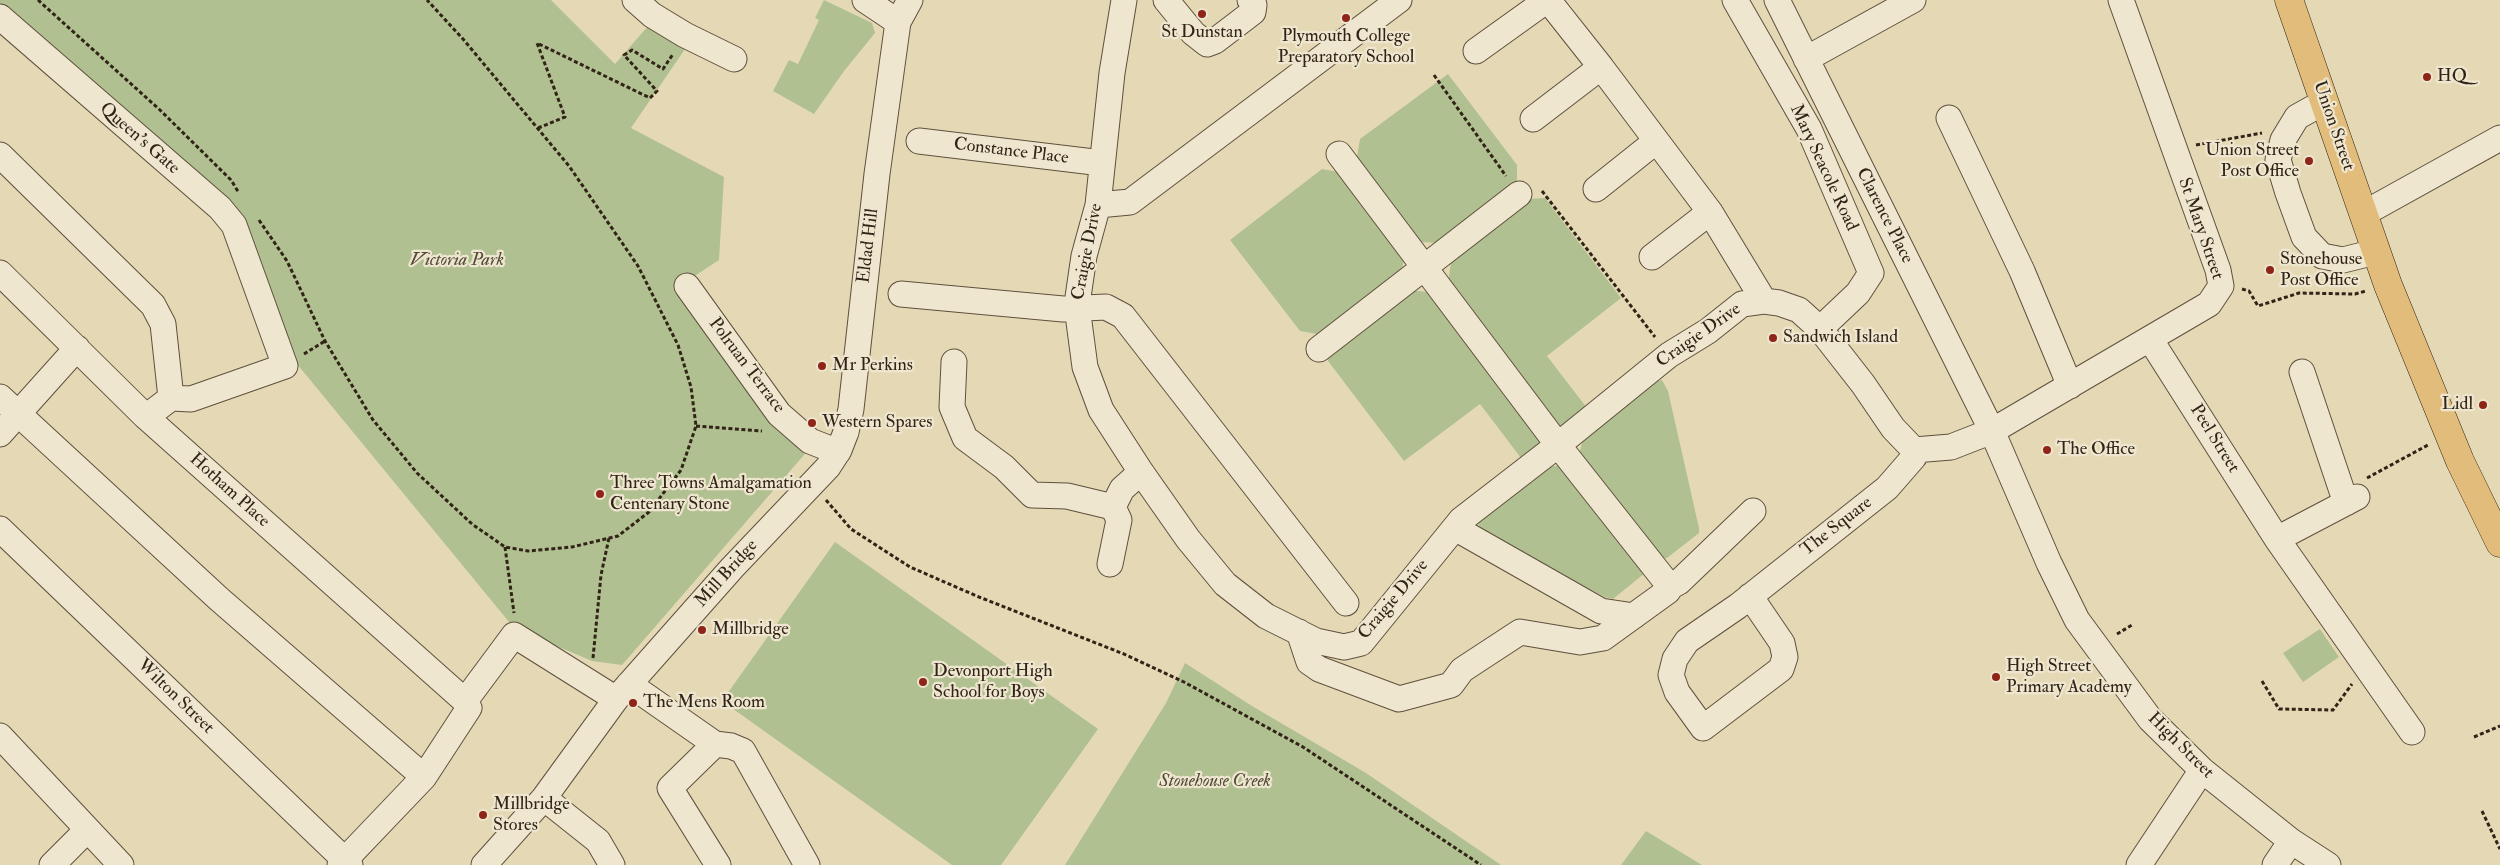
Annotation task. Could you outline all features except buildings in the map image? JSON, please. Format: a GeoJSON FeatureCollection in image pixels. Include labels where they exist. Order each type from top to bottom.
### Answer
{"type":"FeatureCollection","features":[{"type":"Feature","properties":{"kind":"main road","name":"Union Street"},"geometry":{"type":"LineString","coordinates":[[2289,0],[2388,285],[2448,434],[2500,543]]}},
{"type":"Feature","properties":{"kind":"street"},"geometry":{"type":"LineString","coordinates":[[635,0],[652,15],[685,35],[734,59]]}},
{"type":"Feature","properties":{"kind":"street"},"geometry":{"type":"LineString","coordinates":[[865,0],[898,22],[910,0]]}},
{"type":"Feature","properties":{"kind":"street","name":"Craigie Drive"},"geometry":{"type":"LineString","coordinates":[[1124,0],[1098,205],[1084,256],[1078,307],[1086,367],[1101,410],[1141,472],[1188,539],[1225,584],[1266,616],[1316,641],[1344,647],[1361,643],[1461,520],[1558,445],[1669,355],[1708,330],[1742,304],[1764,301],[1778,303],[1799,310],[1820,329],[1863,384],[1893,428],[1914,450]]}},
{"type":"Feature","properties":{"kind":"street"},"geometry":{"type":"LineString","coordinates":[[1166,0],[1193,32],[1207,44],[1215,42],[1253,12],[1254,5],[1250,0]]}},
{"type":"Feature","properties":{"kind":"street"},"geometry":{"type":"LineString","coordinates":[[1098,205],[1130,202],[1399,0]]}},
{"type":"Feature","properties":{"kind":"street"},"geometry":{"type":"LineString","coordinates":[[1476,51],[1547,0],[1601,67],[1655,142],[1710,212],[1764,301]]}},
{"type":"Feature","properties":{"kind":"street","name":"Mary Seacole Road"},"geometry":{"type":"LineString","coordinates":[[1734,0],[1809,129],[1871,273],[1858,293],[1820,329]]}},
{"type":"Feature","properties":{"kind":"street","name":"Clarence Place"},"geometry":{"type":"LineString","coordinates":[[1776,0],[1992,431]]}},
{"type":"Feature","properties":{"kind":"street"},"geometry":{"type":"LineString","coordinates":[[1806,59],[1875,9],[1913,0]]}},
{"type":"Feature","properties":{"kind":"street","name":"St Mary Street"},"geometry":{"type":"LineString","coordinates":[[1992,431],[2209,304],[2221,286],[2218,270],[2121,0]]}},
{"type":"Feature","properties":{"kind":"street","name":"Queen's Gate"},"geometry":{"type":"LineString","coordinates":[[0,17],[220,208],[234,225],[286,366],[191,398],[171,398]]}},
{"type":"Feature","properties":{"kind":"street","name":"Eldad Hill"},"geometry":{"type":"LineString","coordinates":[[826,467],[846,432],[851,409],[874,204],[898,22]]}},
{"type":"Feature","properties":{"kind":"street"},"geometry":{"type":"LineString","coordinates":[[1533,119],[1601,67]]}},
{"type":"Feature","properties":{"kind":"street"},"geometry":{"type":"LineString","coordinates":[[2324,102],[2297,117],[2283,140],[2278,160],[2304,237],[2322,256],[2343,260],[2376,252]]}},
{"type":"Feature","properties":{"kind":"street"},"geometry":{"type":"LineString","coordinates":[[1949,118],[2022,271],[2070,386]]}},
{"type":"Feature","properties":{"kind":"street"},"geometry":{"type":"LineString","coordinates":[[2363,214],[2500,138]]}},
{"type":"Feature","properties":{"kind":"street","name":"Constance Place"},"geometry":{"type":"LineString","coordinates":[[920,141],[1102,163]]}},
{"type":"Feature","properties":{"kind":"street"},"geometry":{"type":"LineString","coordinates":[[1596,188],[1655,142]]}},
{"type":"Feature","properties":{"kind":"street"},"geometry":{"type":"LineString","coordinates":[[1339,154],[1558,445],[1667,583],[1668,588]]}},
{"type":"Feature","properties":{"kind":"street"},"geometry":{"type":"LineString","coordinates":[[0,155],[153,305],[163,324],[171,398],[146,417]]}},
{"type":"Feature","properties":{"kind":"street"},"geometry":{"type":"LineString","coordinates":[[1319,349],[1425,269],[1519,194]]}},
{"type":"Feature","properties":{"kind":"street"},"geometry":{"type":"LineString","coordinates":[[1652,257],[1710,212]]}},
{"type":"Feature","properties":{"kind":"street","name":"Hotham Place"},"geometry":{"type":"LineString","coordinates":[[0,273],[146,417],[465,701]]}},
{"type":"Feature","properties":{"kind":"street","name":"Polruan Terrace"},"geometry":{"type":"LineString","coordinates":[[688,286],[779,414],[810,441],[826,467]]}},
{"type":"Feature","properties":{"kind":"street"},"geometry":{"type":"LineString","coordinates":[[901,294],[1062,309],[1106,307],[1123,316],[1346,603]]}},
{"type":"Feature","properties":{"kind":"street","name":"Peel Street"},"geometry":{"type":"LineString","coordinates":[[2150,339],[2277,538],[2412,732]]}},
{"type":"Feature","properties":{"kind":"street"},"geometry":{"type":"LineString","coordinates":[[0,434],[77,348]]}},
{"type":"Feature","properties":{"kind":"street"},"geometry":{"type":"LineString","coordinates":[[954,362],[952,407],[965,438],[1004,467],[1032,495],[1066,496],[1113,507]]}},
{"type":"Feature","properties":{"kind":"street"},"geometry":{"type":"LineString","coordinates":[[2277,538],[2348,497],[2302,372]]}},
{"type":"Feature","properties":{"kind":"street"},"geometry":{"type":"LineString","coordinates":[[0,397],[219,599],[424,777]]}},
{"type":"Feature","properties":{"kind":"street"},"geometry":{"type":"LineString","coordinates":[[1914,450],[1950,446],[1992,431]]}},
{"type":"Feature","properties":{"kind":"street","name":"High Street"},"geometry":{"type":"LineString","coordinates":[[1992,431],[2049,563],[2077,620],[2150,719],[2202,770],[2291,842],[2328,865]]}},
{"type":"Feature","properties":{"kind":"street","name":"The Square"},"geometry":{"type":"LineString","coordinates":[[1750,596],[1782,643],[1785,657],[1781,669],[1703,728],[1676,692],[1671,675],[1675,659],[1687,641],[1750,596],[1887,488],[1914,457],[1914,450]]}},
{"type":"Feature","properties":{"kind":"street","name":"Mill Bridge"},"geometry":{"type":"LineString","coordinates":[[484,865],[544,798],[622,691],[826,467]]}},
{"type":"Feature","properties":{"kind":"street"},"geometry":{"type":"LineString","coordinates":[[1113,507],[1122,489],[1141,472]]}},
{"type":"Feature","properties":{"kind":"street"},"geometry":{"type":"LineString","coordinates":[[1110,564],[1119,520],[1113,507]]}},
{"type":"Feature","properties":{"kind":"street"},"geometry":{"type":"LineString","coordinates":[[1299,632],[1309,662],[1318,668],[1399,699],[1451,685],[1462,670],[1520,632],[1580,642],[1603,638],[1668,591],[1668,588],[1679,582],[1752,511]]}},
{"type":"Feature","properties":{"kind":"street","name":"Wilton Street"},"geometry":{"type":"LineString","coordinates":[[0,528],[345,863]]}},
{"type":"Feature","properties":{"kind":"street"},"geometry":{"type":"LineString","coordinates":[[1454,528],[1601,611],[1634,616]]}},
{"type":"Feature","properties":{"kind":"street"},"geometry":{"type":"LineString","coordinates":[[345,863],[424,777],[469,708],[465,701],[514,635],[593,685],[622,691],[714,744],[731,746],[743,751],[807,865]]}},
{"type":"Feature","properties":{"kind":"street"},"geometry":{"type":"LineString","coordinates":[[0,736],[121,865]]}},
{"type":"Feature","properties":{"kind":"street"},"geometry":{"type":"LineString","coordinates":[[714,744],[670,788],[718,865]]}},
{"type":"Feature","properties":{"kind":"street"},"geometry":{"type":"LineString","coordinates":[[2139,865],[2202,770]]}},
{"type":"Feature","properties":{"kind":"street"},"geometry":{"type":"LineString","coordinates":[[544,798],[598,842],[612,865]]}},
{"type":"Feature","properties":{"kind":"street"},"geometry":{"type":"LineString","coordinates":[[52,865],[87,830]]}},
{"type":"Feature","properties":{"kind":"street"},"geometry":{"type":"LineString","coordinates":[[2276,865],[2291,842]]}},
{"type":"Feature","properties":{"kind":"path"},"geometry":{"type":"LineString","coordinates":[[38,0],[160,110],[231,180],[242,196]]}},
{"type":"Feature","properties":{"kind":"path"},"geometry":{"type":"LineString","coordinates":[[253,212],[287,261],[325,341],[373,420],[417,473],[472,524],[505,547],[537,551],[572,547],[618,536],[650,512],[681,470],[696,426],[691,387],[678,345],[638,266],[570,166],[427,0]]}},
{"type":"Feature","properties":{"kind":"path"},"geometry":{"type":"LineString","coordinates":[[538,128],[565,117],[537,43],[650,98],[657,91],[624,55],[632,50],[662,69],[685,35]]}},
{"type":"Feature","properties":{"kind":"path"},"geometry":{"type":"LineString","coordinates":[[1434,75],[1522,199],[1539,187],[1669,355]]}},
{"type":"Feature","properties":{"kind":"path"},"geometry":{"type":"LineString","coordinates":[[2173,149],[2264,132],[2283,140]]}},
{"type":"Feature","properties":{"kind":"path"},"geometry":{"type":"LineString","coordinates":[[2221,286],[2250,291],[2258,306],[2299,293],[2355,294]]}},
{"type":"Feature","properties":{"kind":"path"},"geometry":{"type":"LineString","coordinates":[[696,426],[771,431]]}},
{"type":"Feature","properties":{"kind":"path"},"geometry":{"type":"LineString","coordinates":[[2348,497],[2448,434]]}},
{"type":"Feature","properties":{"kind":"path"},"geometry":{"type":"LineString","coordinates":[[826,467],[851,529],[910,567],[978,597],[1124,654],[1184,682],[1303,747],[1480,865]]}},
{"type":"Feature","properties":{"kind":"path"},"geometry":{"type":"LineString","coordinates":[[593,685],[592,661],[601,575],[609,538]]}},
{"type":"Feature","properties":{"kind":"path"},"geometry":{"type":"LineString","coordinates":[[505,547],[513,598],[514,635]]}},
{"type":"Feature","properties":{"kind":"path"},"geometry":{"type":"LineString","coordinates":[[2262,681],[2279,709],[2333,710],[2365,665]]}},
{"type":"Feature","properties":{"kind":"path"},"geometry":{"type":"LineString","coordinates":[[2474,738],[2500,726]]}},
{"type":"Feature","properties":{"kind":"path"},"geometry":{"type":"LineString","coordinates":[[2482,811],[2500,849]]}},
{"type":"Feature","properties":{"kind":"green space","name":"Victoria Park"},"geometry":{"type":"Polygon","coordinates":[[[0,0],[551,0],[615,64],[649,25],[685,49],[631,128],[724,177],[719,260],[690,279],[810,448],[622,665],[592,661],[514,628],[288,353],[239,222],[0,9],[0,0]]]}},
{"type":"Feature","properties":{"kind":"green space"},"geometry":{"type":"Polygon","coordinates":[[[824,0],[872,23],[875,33],[844,71],[814,114],[773,91],[789,60],[798,64],[819,20],[815,18],[824,0]]]}},
{"type":"Feature","properties":{"kind":"green space"},"geometry":{"type":"Polygon","coordinates":[[[1448,74],[1517,165],[1517,186],[1442,243],[1418,242],[1356,163],[1360,139],[1448,74]]]}},
{"type":"Feature","properties":{"kind":"green space"},"geometry":{"type":"Polygon","coordinates":[[[1322,169],[1343,173],[1405,253],[1401,277],[1323,335],[1300,331],[1230,240],[1322,169]]]}},
{"type":"Feature","properties":{"kind":"green space"},"geometry":{"type":"Polygon","coordinates":[[[1545,198],[1621,298],[1547,356],[1587,408],[1560,428],[1448,283],[1452,256],[1527,199],[1545,198]]]}},
{"type":"Feature","properties":{"kind":"green space"},"geometry":{"type":"Polygon","coordinates":[[[1409,290],[1435,293],[1545,440],[1521,458],[1480,404],[1404,461],[1328,361],[1330,349],[1409,290]]]}},
{"type":"Feature","properties":{"kind":"green space"},"geometry":{"type":"Polygon","coordinates":[[[1662,380],[1668,391],[1699,533],[1667,558],[1660,559],[1582,458],[1580,451],[1583,439],[1588,434],[1658,381],[1662,380]]]}},
{"type":"Feature","properties":{"kind":"green space"},"geometry":{"type":"Polygon","coordinates":[[[1561,466],[1645,573],[1613,599],[1605,597],[1484,534],[1479,527],[1478,522],[1545,469],[1561,466]]]}},
{"type":"Feature","properties":{"kind":"green space","name":"Devonport High School for Boys"},"geometry":{"type":"Polygon","coordinates":[[[835,542],[1098,729],[1001,865],[952,865],[722,701],[835,542]]]}},
{"type":"Feature","properties":{"kind":"green space"},"geometry":{"type":"Polygon","coordinates":[[[2320,629],[2339,657],[2303,682],[2283,653],[2320,629]]]}},
{"type":"Feature","properties":{"kind":"green space","name":"Stonehouse Creek"},"geometry":{"type":"Polygon","coordinates":[[[1185,663],[1252,706],[1366,773],[1501,865],[1065,865],[1166,703],[1185,663]]]}},
{"type":"Feature","properties":{"kind":"green space"},"geometry":{"type":"Polygon","coordinates":[[[1646,831],[1702,865],[1621,865],[1646,831]]]}},
{"type":"Feature","properties":{"kind":"place","name":"St Dunstan"},"geometry":{"type":"Point","coordinates":[1202,14]}},
{"type":"Feature","properties":{"kind":"place","name":"Plymouth College Preparatory School"},"geometry":{"type":"Point","coordinates":[1346,18]}},
{"type":"Feature","properties":{"kind":"place","name":"HQ"},"geometry":{"type":"Point","coordinates":[2427,77]}},
{"type":"Feature","properties":{"kind":"place","name":"Union Street Post Office"},"geometry":{"type":"Point","coordinates":[2309,161]}},
{"type":"Feature","properties":{"kind":"place","name":"Stonehouse Post Office"},"geometry":{"type":"Point","coordinates":[2270,270]}},
{"type":"Feature","properties":{"kind":"place","name":"Sandwich Island"},"geometry":{"type":"Point","coordinates":[1773,338]}},
{"type":"Feature","properties":{"kind":"place","name":"Mr Perkins"},"geometry":{"type":"Point","coordinates":[822,366]}},
{"type":"Feature","properties":{"kind":"place","name":"Lidl"},"geometry":{"type":"Point","coordinates":[2483,405]}},
{"type":"Feature","properties":{"kind":"place","name":"Western Spares"},"geometry":{"type":"Point","coordinates":[812,423]}},
{"type":"Feature","properties":{"kind":"place","name":"The Office"},"geometry":{"type":"Point","coordinates":[2047,450]}},
{"type":"Feature","properties":{"kind":"place","name":"Three Towns Amalgamation Centenary Stone"},"geometry":{"type":"Point","coordinates":[600,494]}},
{"type":"Feature","properties":{"kind":"place","name":"Millbridge"},"geometry":{"type":"Point","coordinates":[702,630]}},
{"type":"Feature","properties":{"kind":"place","name":"High Street Primary Academy"},"geometry":{"type":"Point","coordinates":[1996,677]}},
{"type":"Feature","properties":{"kind":"place","name":"Devonport High School for Boys"},"geometry":{"type":"Point","coordinates":[923,682]}},
{"type":"Feature","properties":{"kind":"place","name":"The Mens Room"},"geometry":{"type":"Point","coordinates":[633,703]}},
{"type":"Feature","properties":{"kind":"place","name":"Millbridge Stores"},"geometry":{"type":"Point","coordinates":[483,815]}}]}
